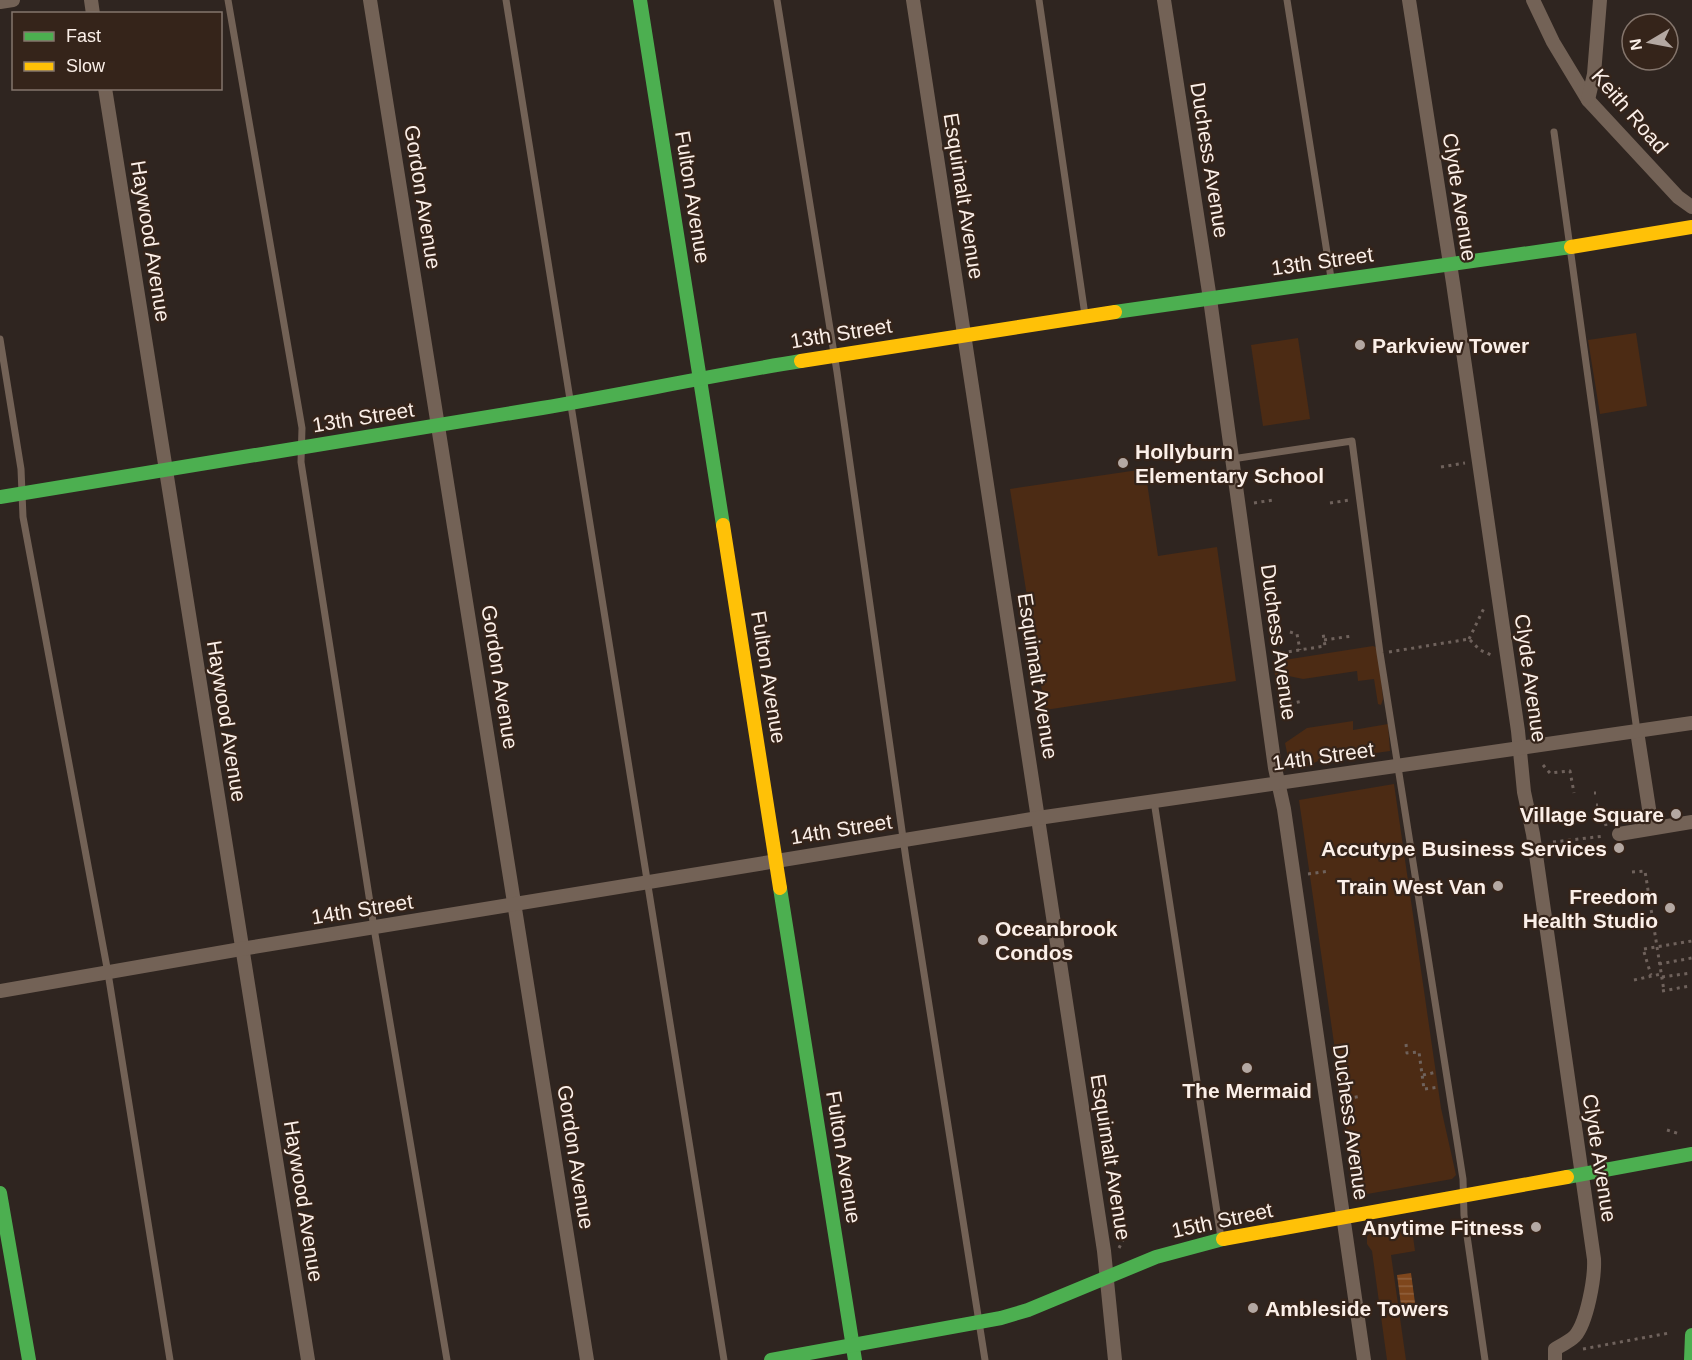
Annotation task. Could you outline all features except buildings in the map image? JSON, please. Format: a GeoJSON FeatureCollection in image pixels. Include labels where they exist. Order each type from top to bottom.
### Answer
{"type":"FeatureCollection","features":[{"type":"Feature","properties":{"kind":"street"},"geometry":{"type":"LineString","coordinates":[[0,2],[13,0]]}},
{"type":"Feature","properties":{"kind":"street","name":"Gordon Avenue"},"geometry":{"type":"LineString","coordinates":[[370,0],[587,1360]]}},
{"type":"Feature","properties":{"kind":"street","name":"Fulton Avenue"},"geometry":{"type":"LineString","coordinates":[[640,0],[854,1353]]}},
{"type":"Feature","properties":{"kind":"street","name":"Esquimalt Avenue"},"geometry":{"type":"LineString","coordinates":[[913,0],[1107,1278],[1115,1360]]}},
{"type":"Feature","properties":{"kind":"street","name":"Duchess Avenue"},"geometry":{"type":"LineString","coordinates":[[1164,0],[1210,299],[1364,1360]]}},
{"type":"Feature","properties":{"kind":"street","name":"Clyde Avenue"},"geometry":{"type":"LineString","coordinates":[[1409,0],[1594,1259],[1594,1274],[1582,1324],[1574,1337],[1555,1354]]}},
{"type":"Feature","properties":{"kind":"street","name":"Keith Road"},"geometry":{"type":"LineString","coordinates":[[1533,0],[1552,42],[1588,100],[1678,197],[1692,207]]}},
{"type":"Feature","properties":{"kind":"street"},"geometry":{"type":"LineString","coordinates":[[1588,100],[1594,74],[1600,0]]}},
{"type":"Feature","properties":{"kind":"street","name":"Haywood Avenue"},"geometry":{"type":"LineString","coordinates":[[105,90],[308,1360]]}},
{"type":"Feature","properties":{"kind":"street","name":"13th Street"},"geometry":{"type":"LineString","coordinates":[[0,497],[438,426],[571,403],[700,377],[964,334],[1570,247],[1692,226]]}},
{"type":"Feature","properties":{"kind":"street","name":"14th Street"},"geometry":{"type":"LineString","coordinates":[[0,991],[241,949],[1038,818],[1692,723]]}},
{"type":"Feature","properties":{"kind":"street"},"geometry":{"type":"LineString","coordinates":[[1637,731],[1652,828]]}},
{"type":"Feature","properties":{"kind":"street"},"geometry":{"type":"LineString","coordinates":[[1618,834],[1692,822]]}},
{"type":"Feature","properties":{"kind":"street","name":"15th Street"},"geometry":{"type":"LineString","coordinates":[[771,1360],[854,1353],[1028,1310],[1156,1257],[1221,1239],[1692,1154]]}},
{"type":"Feature","properties":{"kind":"street"},"geometry":{"type":"LineString","coordinates":[[0,1193],[29,1360]]}},
{"type":"Feature","properties":{"kind":"street"},"geometry":{"type":"LineString","coordinates":[[1691,1360],[1692,1335]]}},
{"type":"Feature","properties":{"kind":"lane"},"geometry":{"type":"LineString","coordinates":[[228,0],[302,428],[301,462],[374,928],[447,1360]]}},
{"type":"Feature","properties":{"kind":"lane"},"geometry":{"type":"LineString","coordinates":[[506,0],[724,1360]]}},
{"type":"Feature","properties":{"kind":"lane"},"geometry":{"type":"LineString","coordinates":[[777,0],[834,356],[904,840],[985,1360]]}},
{"type":"Feature","properties":{"kind":"lane"},"geometry":{"type":"LineString","coordinates":[[1040,0],[1086,318]]}},
{"type":"Feature","properties":{"kind":"lane"},"geometry":{"type":"LineString","coordinates":[[1287,0],[1332,281]]}},
{"type":"Feature","properties":{"kind":"lane"},"geometry":{"type":"LineString","coordinates":[[1554,132],[1637,731]]}},
{"type":"Feature","properties":{"kind":"lane"},"geometry":{"type":"LineString","coordinates":[[0,339],[21,470],[23,517],[108,973],[170,1360]]}},
{"type":"Feature","properties":{"kind":"lane"},"geometry":{"type":"LineString","coordinates":[[1232,459],[1352,441],[1380,653],[1463,1179],[1464,1215],[1485,1360]]}},
{"type":"Feature","properties":{"kind":"lane"},"geometry":{"type":"LineString","coordinates":[[1154,801],[1221,1239]]}},
{"type":"Feature","properties":{"kind":"path"},"geometry":{"type":"LineString","coordinates":[[1441,467],[1465,463]]}},
{"type":"Feature","properties":{"kind":"path"},"geometry":{"type":"LineString","coordinates":[[1330,503],[1360,498]]}},
{"type":"Feature","properties":{"kind":"path"},"geometry":{"type":"LineString","coordinates":[[1252,503],[1274,500]]}},
{"type":"Feature","properties":{"kind":"path"},"geometry":{"type":"LineString","coordinates":[[1469,639],[1484,608]]}},
{"type":"Feature","properties":{"kind":"path"},"geometry":{"type":"LineString","coordinates":[[1290,632],[1297,634],[1300,650]]}},
{"type":"Feature","properties":{"kind":"path"},"geometry":{"type":"LineString","coordinates":[[1274,654],[1325,646],[1323,633]]}},
{"type":"Feature","properties":{"kind":"path"},"geometry":{"type":"LineString","coordinates":[[1324,640],[1352,636]]}},
{"type":"Feature","properties":{"kind":"path"},"geometry":{"type":"LineString","coordinates":[[1380,653],[1469,639]]}},
{"type":"Feature","properties":{"kind":"path"},"geometry":{"type":"LineString","coordinates":[[1469,639],[1480,650],[1491,656]]}},
{"type":"Feature","properties":{"kind":"path"},"geometry":{"type":"LineString","coordinates":[[1282,705],[1304,701]]}},
{"type":"Feature","properties":{"kind":"path"},"geometry":{"type":"LineString","coordinates":[[1543,765],[1550,773],[1570,771],[1574,793]]}},
{"type":"Feature","properties":{"kind":"path"},"geometry":{"type":"LineString","coordinates":[[1553,842],[1608,836],[1603,809]]}},
{"type":"Feature","properties":{"kind":"path"},"geometry":{"type":"LineString","coordinates":[[1387,856],[1391,855],[1387,846],[1410,843]]}},
{"type":"Feature","properties":{"kind":"path"},"geometry":{"type":"LineString","coordinates":[[1307,874],[1330,871]]}},
{"type":"Feature","properties":{"kind":"path"},"geometry":{"type":"LineString","coordinates":[[1632,872],[1644,871],[1663,991],[1690,986]]}},
{"type":"Feature","properties":{"kind":"path"},"geometry":{"type":"LineString","coordinates":[[1651,975],[1644,951],[1692,941]]}},
{"type":"Feature","properties":{"kind":"path"},"geometry":{"type":"LineString","coordinates":[[1659,964],[1692,958]]}},
{"type":"Feature","properties":{"kind":"path"},"geometry":{"type":"LineString","coordinates":[[1634,980],[1651,975],[1691,973]]}},
{"type":"Feature","properties":{"kind":"path"},"geometry":{"type":"LineString","coordinates":[[1406,1044],[1407,1053],[1419,1052],[1424,1089]]}},
{"type":"Feature","properties":{"kind":"path"},"geometry":{"type":"LineString","coordinates":[[1338,1101],[1362,1096]]}},
{"type":"Feature","properties":{"kind":"path"},"geometry":{"type":"LineString","coordinates":[[1667,1130],[1680,1134]]}},
{"type":"Feature","properties":{"kind":"path"},"geometry":{"type":"LineString","coordinates":[[1555,1354],[1669,1333]]}},
{"type":"Feature","properties":{"kind":"shaded area"},"geometry":{"type":"Polygon","coordinates":[[[1636,333],[1647,406],[1600,414],[1588,340],[1636,333]]]}},
{"type":"Feature","properties":{"kind":"shaded area"},"geometry":{"type":"Polygon","coordinates":[[[1298,338],[1310,419],[1263,426],[1251,345],[1298,338]]]}},
{"type":"Feature","properties":{"kind":"shaded area"},"geometry":{"type":"Polygon","coordinates":[[[1145,469],[1158,556],[1217,547],[1236,681],[1045,710],[1010,489],[1145,469]]]}},
{"type":"Feature","properties":{"kind":"shaded area"},"geometry":{"type":"Polygon","coordinates":[[[1373,646],[1378,648],[1383,699],[1381,705],[1378,704],[1374,679],[1358,681],[1357,671],[1303,679],[1275,675],[1274,665],[1278,661],[1373,646]]]}},
{"type":"Feature","properties":{"kind":"shaded area"},"geometry":{"type":"Polygon","coordinates":[[[1353,721],[1353,730],[1388,724],[1390,751],[1318,761],[1302,769],[1293,767],[1289,762],[1285,743],[1307,728],[1353,721]]]}},
{"type":"Feature","properties":{"kind":"shaded area"},"geometry":{"type":"Polygon","coordinates":[[[1394,784],[1441,1108],[1456,1175],[1452,1179],[1356,1196],[1299,800],[1394,784]]]}},
{"type":"Feature","properties":{"kind":"shaded area"},"geometry":{"type":"Polygon","coordinates":[[[1412,1229],[1415,1251],[1391,1255],[1406,1360],[1387,1360],[1372,1251],[1367,1244],[1367,1236],[1373,1230],[1412,1229]]]}},
{"type":"Feature","properties":{"kind":"shaded area"},"geometry":{"type":"Polygon","coordinates":[[[1411,1273],[1415,1303],[1401,1305],[1397,1275],[1411,1273]]]}},
{"type":"Feature","properties":{"kind":"traffic: fast"},"geometry":{"type":"LineString","coordinates":[[640,0],[723,525]]}},
{"type":"Feature","properties":{"kind":"traffic: fast"},"geometry":{"type":"LineString","coordinates":[[1115,312],[1571,247]]}},
{"type":"Feature","properties":{"kind":"traffic: fast"},"geometry":{"type":"LineString","coordinates":[[0,497],[474,420],[801,361]]}},
{"type":"Feature","properties":{"kind":"traffic: fast"},"geometry":{"type":"LineString","coordinates":[[780,888],[855,1360]]}},
{"type":"Feature","properties":{"kind":"traffic: fast"},"geometry":{"type":"LineString","coordinates":[[1567,1177],[1692,1154]]}},
{"type":"Feature","properties":{"kind":"traffic: fast"},"geometry":{"type":"LineString","coordinates":[[0,1193],[29,1360]]}},
{"type":"Feature","properties":{"kind":"traffic: fast"},"geometry":{"type":"LineString","coordinates":[[771,1360],[1001,1318],[1028,1310],[1156,1257],[1223,1239]]}},
{"type":"Feature","properties":{"kind":"traffic: fast"},"geometry":{"type":"LineString","coordinates":[[1691,1360],[1692,1335]]}},
{"type":"Feature","properties":{"kind":"traffic: slow"},"geometry":{"type":"LineString","coordinates":[[1571,247],[1692,227]]}},
{"type":"Feature","properties":{"kind":"traffic: slow"},"geometry":{"type":"LineString","coordinates":[[801,361],[1115,312]]}},
{"type":"Feature","properties":{"kind":"traffic: slow"},"geometry":{"type":"LineString","coordinates":[[723,525],[780,888]]}},
{"type":"Feature","properties":{"kind":"traffic: slow"},"geometry":{"type":"LineString","coordinates":[[1223,1239],[1567,1177]]}},
{"type":"Feature","properties":{"kind":"place","name":"Parkview Tower"},"geometry":{"type":"Point","coordinates":[1360,345]}},
{"type":"Feature","properties":{"kind":"place","name":"Hollyburn Elementary School"},"geometry":{"type":"Point","coordinates":[1123,463]}},
{"type":"Feature","properties":{"kind":"place","name":"Village Square"},"geometry":{"type":"Point","coordinates":[1676,814]}},
{"type":"Feature","properties":{"kind":"place","name":"Accutype Business Services"},"geometry":{"type":"Point","coordinates":[1619,848]}},
{"type":"Feature","properties":{"kind":"place","name":"Train West Van"},"geometry":{"type":"Point","coordinates":[1498,886]}},
{"type":"Feature","properties":{"kind":"place","name":"Freedom Health Studio"},"geometry":{"type":"Point","coordinates":[1670,908]}},
{"type":"Feature","properties":{"kind":"place","name":"Oceanbrook Condos"},"geometry":{"type":"Point","coordinates":[983,940]}},
{"type":"Feature","properties":{"kind":"place","name":"The Mermaid"},"geometry":{"type":"Point","coordinates":[1247,1068]}},
{"type":"Feature","properties":{"kind":"place","name":"Anytime Fitness"},"geometry":{"type":"Point","coordinates":[1536,1227]}},
{"type":"Feature","properties":{"kind":"place","name":"Ambleside Towers"},"geometry":{"type":"Point","coordinates":[1253,1308]}}]}
